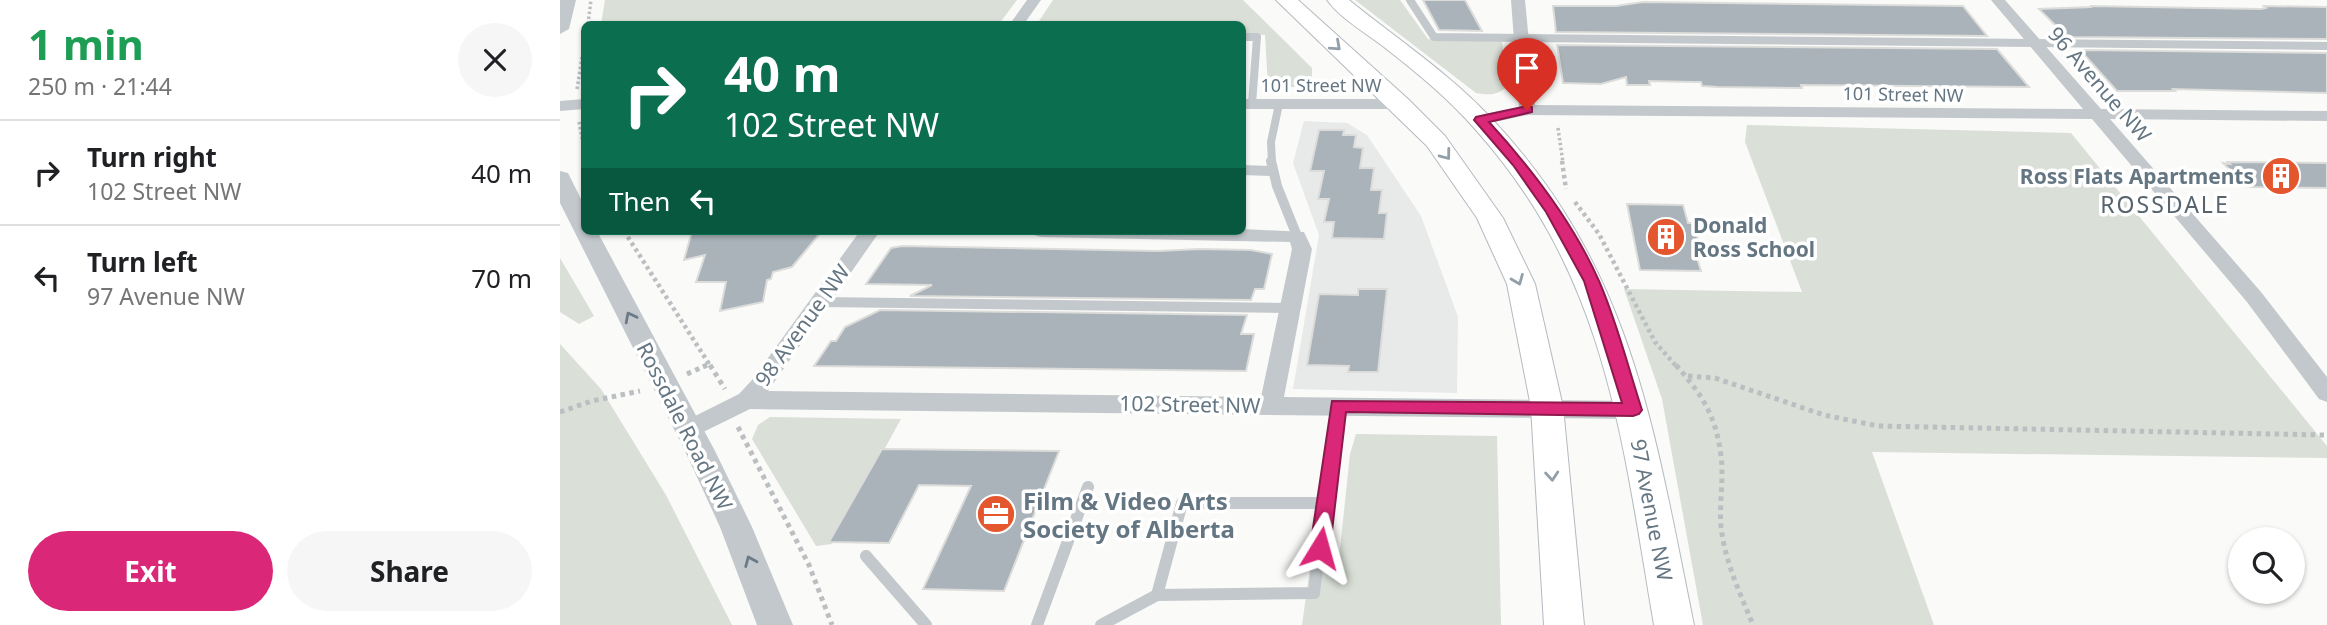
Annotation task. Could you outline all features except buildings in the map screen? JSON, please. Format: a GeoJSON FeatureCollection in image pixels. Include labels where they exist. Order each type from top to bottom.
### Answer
{"type":"FeatureCollection","features":[{"type":"Feature","properties":{"kind":"main road"},"geometry":{"type":"LineString","coordinates":[[1286,0],[1400,104],[1436,141],[1490,218],[1521,284],[1547,407],[1564,625]]}},
{"type":"Feature","properties":{"kind":"main road","name":"97 Avenue NW"},"geometry":{"type":"LineString","coordinates":[[1337,0],[1444,85],[1481,120],[1518,162],[1553,212],[1591,281],[1633,410],[1674,625]]}},
{"type":"Feature","properties":{"kind":"street"},"geometry":{"type":"LineString","coordinates":[[560,29],[567,0]]}},
{"type":"Feature","properties":{"kind":"street"},"geometry":{"type":"LineString","coordinates":[[1019,21],[1034,0]]}},
{"type":"Feature","properties":{"kind":"street"},"geometry":{"type":"LineString","coordinates":[[1518,0],[1527,110]]}},
{"type":"Feature","properties":{"kind":"street","name":"96 Avenue NW"},"geometry":{"type":"LineString","coordinates":[[1998,0],[2254,297],[2327,393]]}},
{"type":"Feature","properties":{"kind":"street"},"geometry":{"type":"LineString","coordinates":[[560,106],[580,98]]}},
{"type":"Feature","properties":{"kind":"street","name":"101 Street NW"},"geometry":{"type":"LineString","coordinates":[[1247,104],[1400,104]]}},
{"type":"Feature","properties":{"kind":"street","name":"101 Street NW"},"geometry":{"type":"LineString","coordinates":[[1481,120],[1527,110],[2327,116]]}},
{"type":"Feature","properties":{"kind":"street","name":"Rossdale Road NW"},"geometry":{"type":"LineString","coordinates":[[560,178],[581,222]]}},
{"type":"Feature","properties":{"kind":"street","name":"Rossdale Road NW"},"geometry":{"type":"LineString","coordinates":[[588,235],[736,527],[775,625]]}},
{"type":"Feature","properties":{"kind":"street","name":"98 Avenue NW"},"geometry":{"type":"LineString","coordinates":[[689,430],[747,400],[768,375],[867,235]]}},
{"type":"Feature","properties":{"kind":"street"},"geometry":{"type":"LineString","coordinates":[[1246,235],[1297,236],[1302,249],[1271,405]]}},
{"type":"Feature","properties":{"kind":"street","name":"102 Street NW"},"geometry":{"type":"LineString","coordinates":[[747,400],[1633,410]]}},
{"type":"Feature","properties":{"kind":"lane"},"geometry":{"type":"LineString","coordinates":[[1410,0],[1434,37],[2327,46]]}},
{"type":"Feature","properties":{"kind":"lane"},"geometry":{"type":"LineString","coordinates":[[1246,37],[1257,37],[1247,104]]}},
{"type":"Feature","properties":{"kind":"lane"},"geometry":{"type":"LineString","coordinates":[[1279,104],[1269,137],[1271,171],[1297,236]]}},
{"type":"Feature","properties":{"kind":"lane"},"geometry":{"type":"LineString","coordinates":[[1246,170],[1271,171]]}},
{"type":"Feature","properties":{"kind":"lane"},"geometry":{"type":"LineString","coordinates":[[821,302],[1290,308]]}},
{"type":"Feature","properties":{"kind":"lane"},"geometry":{"type":"LineString","coordinates":[[1101,625],[1157,595],[1314,593],[1338,405]]}},
{"type":"Feature","properties":{"kind":"lane"},"geometry":{"type":"LineString","coordinates":[[1037,625],[1088,487]]}},
{"type":"Feature","properties":{"kind":"lane"},"geometry":{"type":"LineString","coordinates":[[1157,595],[1182,503],[1326,503]]}},
{"type":"Feature","properties":{"kind":"lane"},"geometry":{"type":"LineString","coordinates":[[866,556],[926,625]]}},
{"type":"Feature","properties":{"kind":"path"},"geometry":{"type":"LineString","coordinates":[[1527,110],[1554,120],[1559,131],[1565,187],[1599,234],[1656,342],[1702,395],[1717,435],[1721,457],[1721,526],[1732,575],[1753,625]]}},
{"type":"Feature","properties":{"kind":"path"},"geometry":{"type":"LineString","coordinates":[[579,125],[581,134]]}},
{"type":"Feature","properties":{"kind":"path"},"geometry":{"type":"LineString","coordinates":[[627,235],[723,386]]}},
{"type":"Feature","properties":{"kind":"path"},"geometry":{"type":"LineString","coordinates":[[676,378],[710,364]]}},
{"type":"Feature","properties":{"kind":"path"},"geometry":{"type":"LineString","coordinates":[[1688,376],[1715,379],[1824,415],[1878,426],[2324,435]]}},
{"type":"Feature","properties":{"kind":"path"},"geometry":{"type":"LineString","coordinates":[[560,412],[592,401],[650,388]]}},
{"type":"Feature","properties":{"kind":"path"},"geometry":{"type":"LineString","coordinates":[[739,430],[810,565],[832,625]]}},
{"type":"Feature","properties":{"kind":"shaded area"},"geometry":{"type":"Polygon","coordinates":[[[605,0],[1017,0],[1001,21],[602,21],[605,0]]]}},
{"type":"Feature","properties":{"kind":"shaded area"},"geometry":{"type":"Polygon","coordinates":[[[1053,0],[1243,0],[1312,68],[1312,87],[1268,87],[1265,35],[1246,34],[1246,21],[1039,21],[1053,0]]]}},
{"type":"Feature","properties":{"kind":"shaded area"},"geometry":{"type":"Polygon","coordinates":[[[1355,0],[1400,0],[1428,39],[1502,41],[1507,86],[1493,94],[1476,93],[1355,0]]]}},
{"type":"Feature","properties":{"kind":"shaded area"},"geometry":{"type":"Polygon","coordinates":[[[1304,121],[1347,123],[1367,135],[1421,216],[1458,317],[1457,393],[1293,389],[1319,235],[1293,163],[1304,121]]]}},
{"type":"Feature","properties":{"kind":"shaded area"},"geometry":{"type":"Polygon","coordinates":[[[1747,125],[2071,133],[2327,446],[2327,458],[1872,452],[1934,625],[1703,625],[1662,399],[1624,289],[1802,292],[1745,142],[1747,125]]]}},
{"type":"Feature","properties":{"kind":"shaded area"},"geometry":{"type":"Polygon","coordinates":[[[560,258],[594,316],[579,324],[560,312],[560,258]]]}},
{"type":"Feature","properties":{"kind":"shaded area"},"geometry":{"type":"Polygon","coordinates":[[[560,344],[601,389],[666,495],[732,625],[560,625],[560,344]]]}},
{"type":"Feature","properties":{"kind":"shaded area"},"geometry":{"type":"Polygon","coordinates":[[[770,417],[901,419],[832,544],[816,546],[752,439],[758,425],[770,417]]]}},
{"type":"Feature","properties":{"kind":"shaded area"},"geometry":{"type":"Polygon","coordinates":[[[1356,434],[1497,436],[1501,625],[1302,625],[1310,568],[1338,568],[1350,454],[1356,434]]]}},
{"type":"Feature","properties":{"kind":"place","name":"Ross Flats Apartments"},"geometry":{"type":"Point","coordinates":[2281,176]}},
{"type":"Feature","properties":{"kind":"place","name":"Donald Ross School"},"geometry":{"type":"Point","coordinates":[1666,237]}},
{"type":"Feature","properties":{"kind":"place","name":"Film & Video Arts Society of Alberta"},"geometry":{"type":"Point","coordinates":[996,514]}},
{"type":"Feature","properties":{"kind":"district","name":"ROSSDALE"},"geometry":{"type":"Point","coordinates":[2165,204]}},
{"type":"Feature","properties":{"kind":"route"},"geometry":{"type":"LineString","coordinates":[[1320,548],[1338,405],[1633,410],[1625,377],[1591,281],[1553,212],[1518,162],[1481,120],[1527,110]]}}]}
